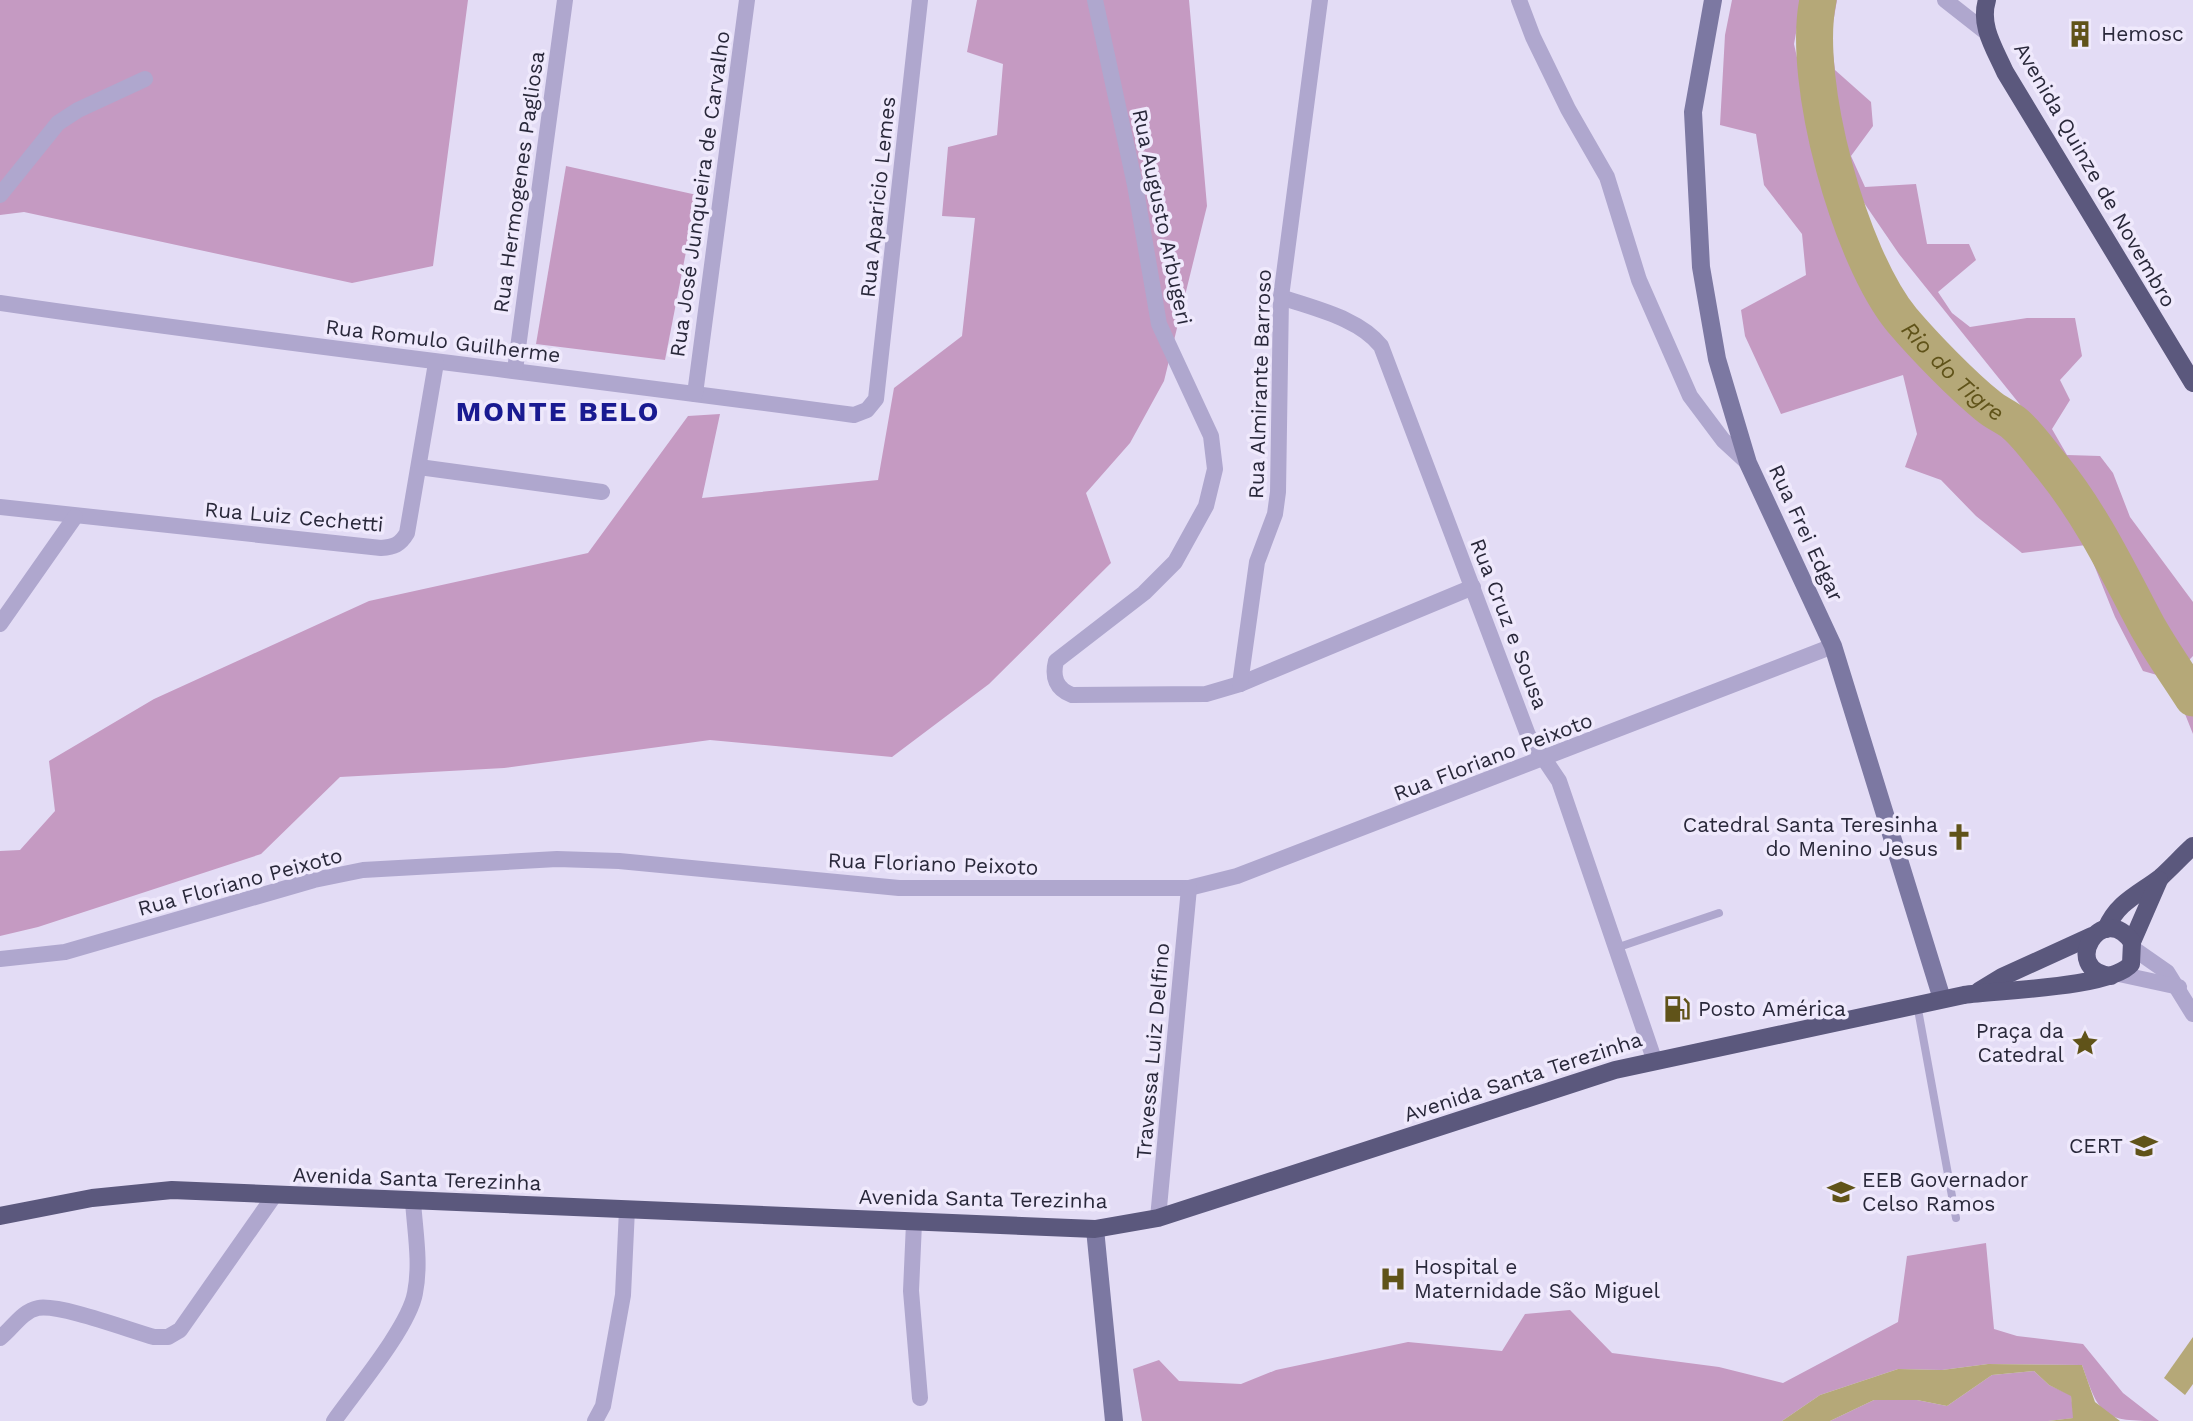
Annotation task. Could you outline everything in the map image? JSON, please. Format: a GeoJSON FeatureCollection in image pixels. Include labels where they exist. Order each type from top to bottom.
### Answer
{"type":"FeatureCollection","features":[{"type":"Feature","properties":{"kind":"main road"},"geometry":{"type":"LineString","coordinates":[[1987,0],[1984,11],[1987,33]]}},
{"type":"Feature","properties":{"kind":"main road","name":"Avenida Quinze de Novembro"},"geometry":{"type":"LineString","coordinates":[[1987,33],[2005,72],[2193,383]]}},
{"type":"Feature","properties":{"kind":"main road"},"geometry":{"type":"LineString","coordinates":[[2161,876],[2133,946],[2131,964],[2115,975],[2096,972],[2087,959],[2088,943],[2123,902],[2161,876],[2193,846]]}},
{"type":"Feature","properties":{"kind":"main road"},"geometry":{"type":"LineString","coordinates":[[2099,933],[2121,931],[2133,946]]}},
{"type":"Feature","properties":{"kind":"main road","name":"Avenida Santa Terezinha"},"geometry":{"type":"LineString","coordinates":[[1977,993],[2002,977],[2099,933]]}},
{"type":"Feature","properties":{"kind":"main road","name":"Avenida Santa Terezinha"},"geometry":{"type":"LineString","coordinates":[[0,1216],[92,1198],[172,1190],[1095,1229],[1158,1218],[1654,1059],[1942,999],[2115,975]]}},
{"type":"Feature","properties":{"kind":"street","name":"Rua Hermogenes Pagliosa"},"geometry":{"type":"LineString","coordinates":[[516,370],[565,0]]}},
{"type":"Feature","properties":{"kind":"street","name":"Rua José Junqueira de Carvalho"},"geometry":{"type":"LineString","coordinates":[[695,394],[747,0]]}},
{"type":"Feature","properties":{"kind":"street","name":"Rua Aparicio Lemes"},"geometry":{"type":"LineString","coordinates":[[876,399],[920,0]]}},
{"type":"Feature","properties":{"kind":"street","name":"Rua Augusto Arbugeri"},"geometry":{"type":"LineString","coordinates":[[1095,0],[1135,185],[1159,324],[1212,436],[1215,469],[1206,506],[1175,562],[1152,586],[1056,661],[1053,673],[1062,691],[1072,695],[1206,694],[1240,684],[1473,587]]}},
{"type":"Feature","properties":{"kind":"street","name":"Rua Almirante Barroso"},"geometry":{"type":"LineString","coordinates":[[1240,684],[1258,562],[1275,514],[1278,492],[1282,296],[1320,0]]}},
{"type":"Feature","properties":{"kind":"street","name":"Rua Frei Edgar"},"geometry":{"type":"LineString","coordinates":[[1519,0],[1533,37],[1562,97],[1607,177],[1639,280],[1690,396],[1723,440],[1748,463],[1833,646],[1942,999]]}},
{"type":"Feature","properties":{"kind":"street"},"geometry":{"type":"LineString","coordinates":[[1713,0],[1693,112],[1701,268],[1717,359],[1748,463]]}},
{"type":"Feature","properties":{"kind":"street","name":"Avenida Quinze de Novembro"},"geometry":{"type":"LineString","coordinates":[[1945,0],[1987,33]]}},
{"type":"Feature","properties":{"kind":"street"},"geometry":{"type":"LineString","coordinates":[[0,195],[58,123],[145,79]]}},
{"type":"Feature","properties":{"kind":"street","name":"Rua Cruz e Sousa"},"geometry":{"type":"LineString","coordinates":[[1282,296],[1358,326],[1371,333],[1381,346],[1528,735],[1559,781],[1654,1059]]}},
{"type":"Feature","properties":{"kind":"street","name":"Rua Romulo Guilherme"},"geometry":{"type":"LineString","coordinates":[[0,303],[436,363],[516,370],[854,415],[867,410],[876,399]]}},
{"type":"Feature","properties":{"kind":"street","name":"Rua Luiz Cechetti"},"geometry":{"type":"LineString","coordinates":[[0,507],[75,517],[381,548],[393,547],[402,542],[407,533],[436,363]]}},
{"type":"Feature","properties":{"kind":"street"},"geometry":{"type":"LineString","coordinates":[[419,467],[601,492]]}},
{"type":"Feature","properties":{"kind":"street"},"geometry":{"type":"LineString","coordinates":[[0,624],[75,517]]}},
{"type":"Feature","properties":{"kind":"street","name":"Rua Floriano Peixoto"},"geometry":{"type":"LineString","coordinates":[[0,959],[65,951],[314,880],[363,870],[557,859],[619,861],[899,888],[1189,888],[1237,876],[1543,761],[1833,646]]}},
{"type":"Feature","properties":{"kind":"street","name":"Travessa Luiz Delfino"},"geometry":{"type":"LineString","coordinates":[[1158,1218],[1189,888]]}},
{"type":"Feature","properties":{"kind":"street"},"geometry":{"type":"LineString","coordinates":[[2133,946],[2157,964],[2179,987],[2193,1014]]}},
{"type":"Feature","properties":{"kind":"street"},"geometry":{"type":"LineString","coordinates":[[2115,975],[2179,987]]}},
{"type":"Feature","properties":{"kind":"street"},"geometry":{"type":"LineString","coordinates":[[0,1338],[26,1313],[39,1308],[58,1309],[154,1337],[169,1337],[180,1330],[274,1196]]}},
{"type":"Feature","properties":{"kind":"street"},"geometry":{"type":"LineString","coordinates":[[334,1421],[403,1323],[415,1297],[418,1265],[413,1201]]}},
{"type":"Feature","properties":{"kind":"street"},"geometry":{"type":"LineString","coordinates":[[596,1421],[603,1406],[623,1295],[628,1209]]}},
{"type":"Feature","properties":{"kind":"street"},"geometry":{"type":"LineString","coordinates":[[914,1223],[911,1290],[920,1398]]}},
{"type":"Feature","properties":{"kind":"street"},"geometry":{"type":"LineString","coordinates":[[1095,1229],[1114,1421]]}},
{"type":"Feature","properties":{"kind":"lane"},"geometry":{"type":"LineString","coordinates":[[1616,948],[1719,913]]}},
{"type":"Feature","properties":{"kind":"lane"},"geometry":{"type":"LineString","coordinates":[[1917,1004],[1956,1218]]}},
{"type":"Feature","properties":{"kind":"shaded area"},"geometry":{"type":"Polygon","coordinates":[[[0,0],[468,0],[433,266],[352,283],[24,212],[0,215],[0,0]]]}},
{"type":"Feature","properties":{"kind":"shaded area"},"geometry":{"type":"Polygon","coordinates":[[[977,0],[1189,0],[1207,206],[1164,381],[1130,443],[1086,493],[1111,563],[989,684],[892,757],[710,740],[504,768],[340,777],[261,854],[38,927],[0,936],[0,851],[20,850],[55,811],[49,761],[154,699],[369,601],[588,553],[688,416],[720,414],[702,498],[878,480],[894,388],[962,336],[975,218],[942,216],[948,147],[997,135],[1003,64],[967,52],[977,0]]]}},
{"type":"Feature","properties":{"kind":"shaded area"},"geometry":{"type":"Polygon","coordinates":[[[1732,0],[1802,0],[1794,44],[1813,130],[1874,293],[1906,333],[2070,497],[2193,713],[2193,734],[2171,679],[2143,671],[2115,617],[2086,545],[2022,553],[1976,516],[1941,480],[1905,467],[1917,434],[1903,375],[1781,414],[1745,336],[1741,310],[1806,275],[1802,234],[1764,185],[1756,134],[1720,125],[1725,35],[1732,0]]]}},
{"type":"Feature","properties":{"kind":"shaded area"},"geometry":{"type":"Polygon","coordinates":[[[1827,0],[1837,0],[1831,35],[1835,70],[1871,102],[1873,126],[1851,156],[1865,187],[1916,184],[1927,244],[1969,244],[1976,260],[1938,292],[1952,313],[1970,327],[2027,318],[2075,318],[2082,356],[2060,380],[2070,400],[2052,429],[2067,455],[2100,456],[2113,473],[2130,517],[2193,602],[2193,656],[2188,661],[2193,685],[2176,640],[2091,493],[1899,254],[1845,175],[1830,120],[1822,54],[1827,0]]]}},
{"type":"Feature","properties":{"kind":"shaded area"},"geometry":{"type":"Polygon","coordinates":[[[566,166],[697,195],[665,360],[536,344],[566,166]]]}},
{"type":"Feature","properties":{"kind":"shaded area"},"geometry":{"type":"Polygon","coordinates":[[[1986,1243],[1994,1329],[2017,1336],[2083,1344],[2123,1393],[2159,1421],[2126,1420],[2107,1413],[2094,1396],[2082,1365],[1988,1364],[1942,1370],[1898,1369],[1820,1395],[1782,1421],[1142,1421],[1133,1369],[1159,1360],[1179,1381],[1241,1384],[1276,1370],[1408,1342],[1502,1351],[1525,1314],[1570,1310],[1612,1353],[1719,1367],[1783,1383],[1898,1322],[1907,1256],[1986,1243]]]}},
{"type":"Feature","properties":{"kind":"shaded area"},"geometry":{"type":"Polygon","coordinates":[[[2193,1337],[2193,1384],[2185,1395],[2164,1378],[2193,1337]]]}},
{"type":"Feature","properties":{"kind":"shaded area"},"geometry":{"type":"Polygon","coordinates":[[[1988,1364],[2082,1365],[2095,1402],[2120,1421],[2048,1421],[2073,1418],[2071,1396],[2049,1385],[2034,1371],[1992,1375],[1947,1406],[1917,1400],[1874,1400],[1830,1421],[1782,1421],[1820,1395],[1898,1369],[1942,1370],[1988,1364]]]}},
{"type":"Feature","properties":{"kind":"shaded area"},"geometry":{"type":"Polygon","coordinates":[[[2034,1371],[2049,1385],[2071,1395],[2074,1418],[2048,1421],[1830,1421],[1874,1400],[1917,1400],[1947,1406],[1992,1375],[2034,1371]]]}},
{"type":"Feature","properties":{"kind":"waterway","name":"Rio do Tigre"},"geometry":{"type":"LineString","coordinates":[[1818,0],[1815,34],[1823,120],[1848,212],[1883,291],[1902,320],[1932,354],[1978,397],[2020,429],[2067,486],[2103,543],[2156,641],[2193,698]]}},
{"type":"Feature","properties":{"kind":"place","name":"Hemosc"},"geometry":{"type":"Point","coordinates":[2080,34]}},
{"type":"Feature","properties":{"kind":"place","name":"Catedral Santa Teresinha do Menino Jesus"},"geometry":{"type":"Point","coordinates":[1959,837]}},
{"type":"Feature","properties":{"kind":"place","name":"Posto América"},"geometry":{"type":"Point","coordinates":[1677,1009]}},
{"type":"Feature","properties":{"kind":"place","name":"Praça da Catedral"},"geometry":{"type":"Point","coordinates":[2085,1043]}},
{"type":"Feature","properties":{"kind":"place","name":"CERT"},"geometry":{"type":"Point","coordinates":[2144,1146]}},
{"type":"Feature","properties":{"kind":"place","name":"EEB Governador Celso Ramos"},"geometry":{"type":"Point","coordinates":[1841,1192]}},
{"type":"Feature","properties":{"kind":"place","name":"Hospital e Maternidade São Miguel"},"geometry":{"type":"Point","coordinates":[1393,1279]}},
{"type":"Feature","properties":{"kind":"district","name":"MONTE BELO"},"geometry":{"type":"Point","coordinates":[558,411]}}]}
